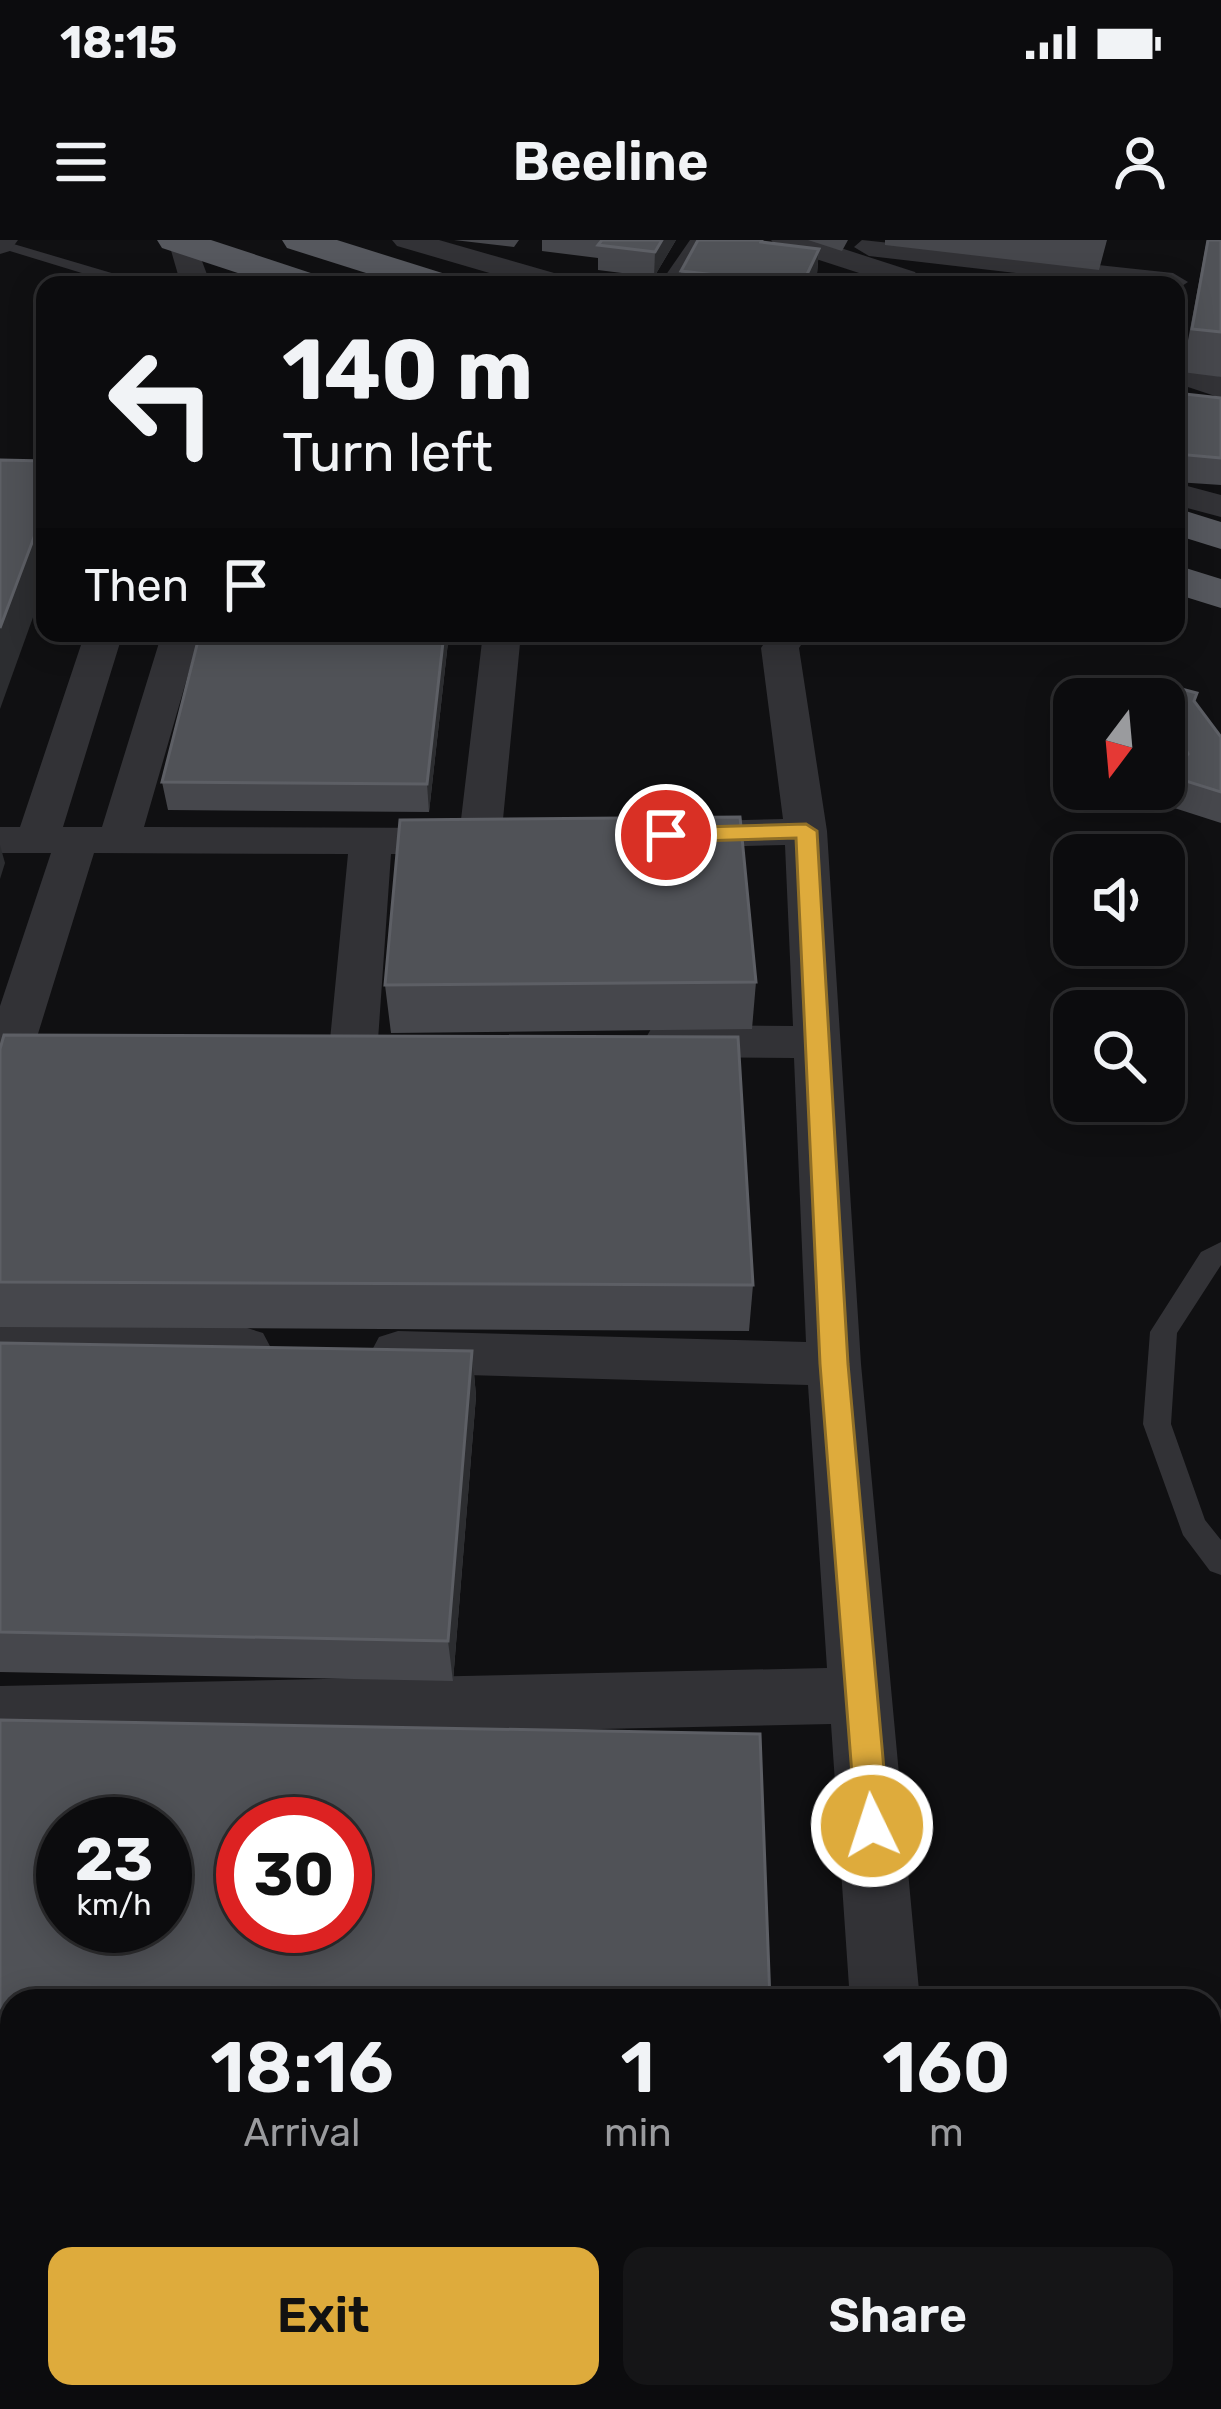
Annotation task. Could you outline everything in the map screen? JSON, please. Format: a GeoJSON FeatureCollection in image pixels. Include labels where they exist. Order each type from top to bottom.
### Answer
{"type":"FeatureCollection","features":[{"type":"Feature","properties":{"kind":"highway"},"geometry":{"type":"LineString","coordinates":[[300,240],[414,276]]}},
{"type":"Feature","properties":{"kind":"highway"},"geometry":{"type":"LineString","coordinates":[[178,241],[283,276]]}},
{"type":"Feature","properties":{"kind":"highway"},"geometry":{"type":"LineString","coordinates":[[1185,524],[1221,536]]}},
{"type":"Feature","properties":{"kind":"highway"},"geometry":{"type":"LineString","coordinates":[[1185,582],[1221,594]]}},
{"type":"Feature","properties":{"kind":"street"},"geometry":{"type":"LineString","coordinates":[[407,240],[534,276]]}},
{"type":"Feature","properties":{"kind":"street"},"geometry":{"type":"LineString","coordinates":[[507,268],[530,240]]}},
{"type":"Feature","properties":{"kind":"street"},"geometry":{"type":"LineString","coordinates":[[680,276],[705,240]]}},
{"type":"Feature","properties":{"kind":"street"},"geometry":{"type":"LineString","coordinates":[[786,240],[865,259],[906,276]]}},
{"type":"Feature","properties":{"kind":"street"},"geometry":{"type":"LineString","coordinates":[[178,241],[192,276]]}},
{"type":"Feature","properties":{"kind":"street"},"geometry":{"type":"LineString","coordinates":[[865,259],[1176,276]]}},
{"type":"Feature","properties":{"kind":"street"},"geometry":{"type":"LineString","coordinates":[[1185,375],[1221,388]]}},
{"type":"Feature","properties":{"kind":"street"},"geometry":{"type":"LineString","coordinates":[[1185,496],[1221,506]]}},
{"type":"Feature","properties":{"kind":"street"},"geometry":{"type":"LineString","coordinates":[[16,1059],[102,642]]}},
{"type":"Feature","properties":{"kind":"street"},"geometry":{"type":"LineString","coordinates":[[58,840],[176,642]]}},
{"type":"Feature","properties":{"kind":"street"},"geometry":{"type":"LineString","coordinates":[[480,840],[501,642]]}},
{"type":"Feature","properties":{"kind":"street"},"geometry":{"type":"LineString","coordinates":[[784,642],[780,648],[806,831],[834,1364],[884,1989]]}},
{"type":"Feature","properties":{"kind":"street"},"geometry":{"type":"LineString","coordinates":[[620,836],[806,831]]}},
{"type":"Feature","properties":{"kind":"street"},"geometry":{"type":"LineString","coordinates":[[58,840],[370,844],[526,839]]}},
{"type":"Feature","properties":{"kind":"street"},"geometry":{"type":"LineString","coordinates":[[354,1040],[370,844]]}},
{"type":"Feature","properties":{"kind":"street"},"geometry":{"type":"LineString","coordinates":[[630,1041],[814,1042]]}},
{"type":"Feature","properties":{"kind":"street"},"geometry":{"type":"LineString","coordinates":[[0,1341],[286,1349]]}},
{"type":"Feature","properties":{"kind":"street"},"geometry":{"type":"LineString","coordinates":[[358,1351],[834,1364]]}},
{"type":"Feature","properties":{"kind":"street"},"geometry":{"type":"LineString","coordinates":[[0,1714],[862,1695]]}},
{"type":"Feature","properties":{"kind":"lane"},"geometry":{"type":"LineString","coordinates":[[1,243],[107,276]]}},
{"type":"Feature","properties":{"kind":"lane"},"geometry":{"type":"LineString","coordinates":[[1221,1252],[1210,1259],[1164,1332],[1156,1424],[1192,1526],[1221,1562]]}},
{"type":"Feature","properties":{"kind":"building"},"geometry":{"type":"Polygon","coordinates":[[[602,240],[662,240],[655,252],[598,245],[602,240]]]}},
{"type":"Feature","properties":{"kind":"building"},"geometry":{"type":"Polygon","coordinates":[[[698,240],[762,240],[819,249],[806,276],[681,271],[698,240]]]}},
{"type":"Feature","properties":{"kind":"building"},"geometry":{"type":"Polygon","coordinates":[[[1208,240],[1221,240],[1221,332],[1192,329],[1208,240]]]}},
{"type":"Feature","properties":{"kind":"building"},"geometry":{"type":"Polygon","coordinates":[[[1185,394],[1221,398],[1221,458],[1185,455],[1185,394]]]}},
{"type":"Feature","properties":{"kind":"building"},"geometry":{"type":"Polygon","coordinates":[[[0,460],[36,461],[36,532],[0,628],[0,460]]]}},
{"type":"Feature","properties":{"kind":"building"},"geometry":{"type":"Polygon","coordinates":[[[198,642],[443,642],[427,784],[162,782],[198,642]]]}},
{"type":"Feature","properties":{"kind":"building"},"geometry":{"type":"Polygon","coordinates":[[[1185,690],[1197,693],[1194,701],[1221,737],[1221,792],[1185,781],[1185,690]]]}},
{"type":"Feature","properties":{"kind":"building"},"geometry":{"type":"Polygon","coordinates":[[[740,817],[756,982],[385,985],[400,820],[740,817]]]}},
{"type":"Feature","properties":{"kind":"building"},"geometry":{"type":"Polygon","coordinates":[[[4,1035],[738,1037],[753,1285],[0,1282],[0,1049],[4,1035]]]}},
{"type":"Feature","properties":{"kind":"building"},"geometry":{"type":"Polygon","coordinates":[[[0,1343],[472,1351],[448,1641],[0,1632],[0,1343]]]}},
{"type":"Feature","properties":{"kind":"building"},"geometry":{"type":"Polygon","coordinates":[[[0,1720],[760,1734],[770,1989],[0,1989],[0,1720]]]}},
{"type":"Feature","properties":{"kind":"route"},"geometry":{"type":"LineString","coordinates":[[666,835],[806,831],[834,1364],[872,1826]]}}]}
